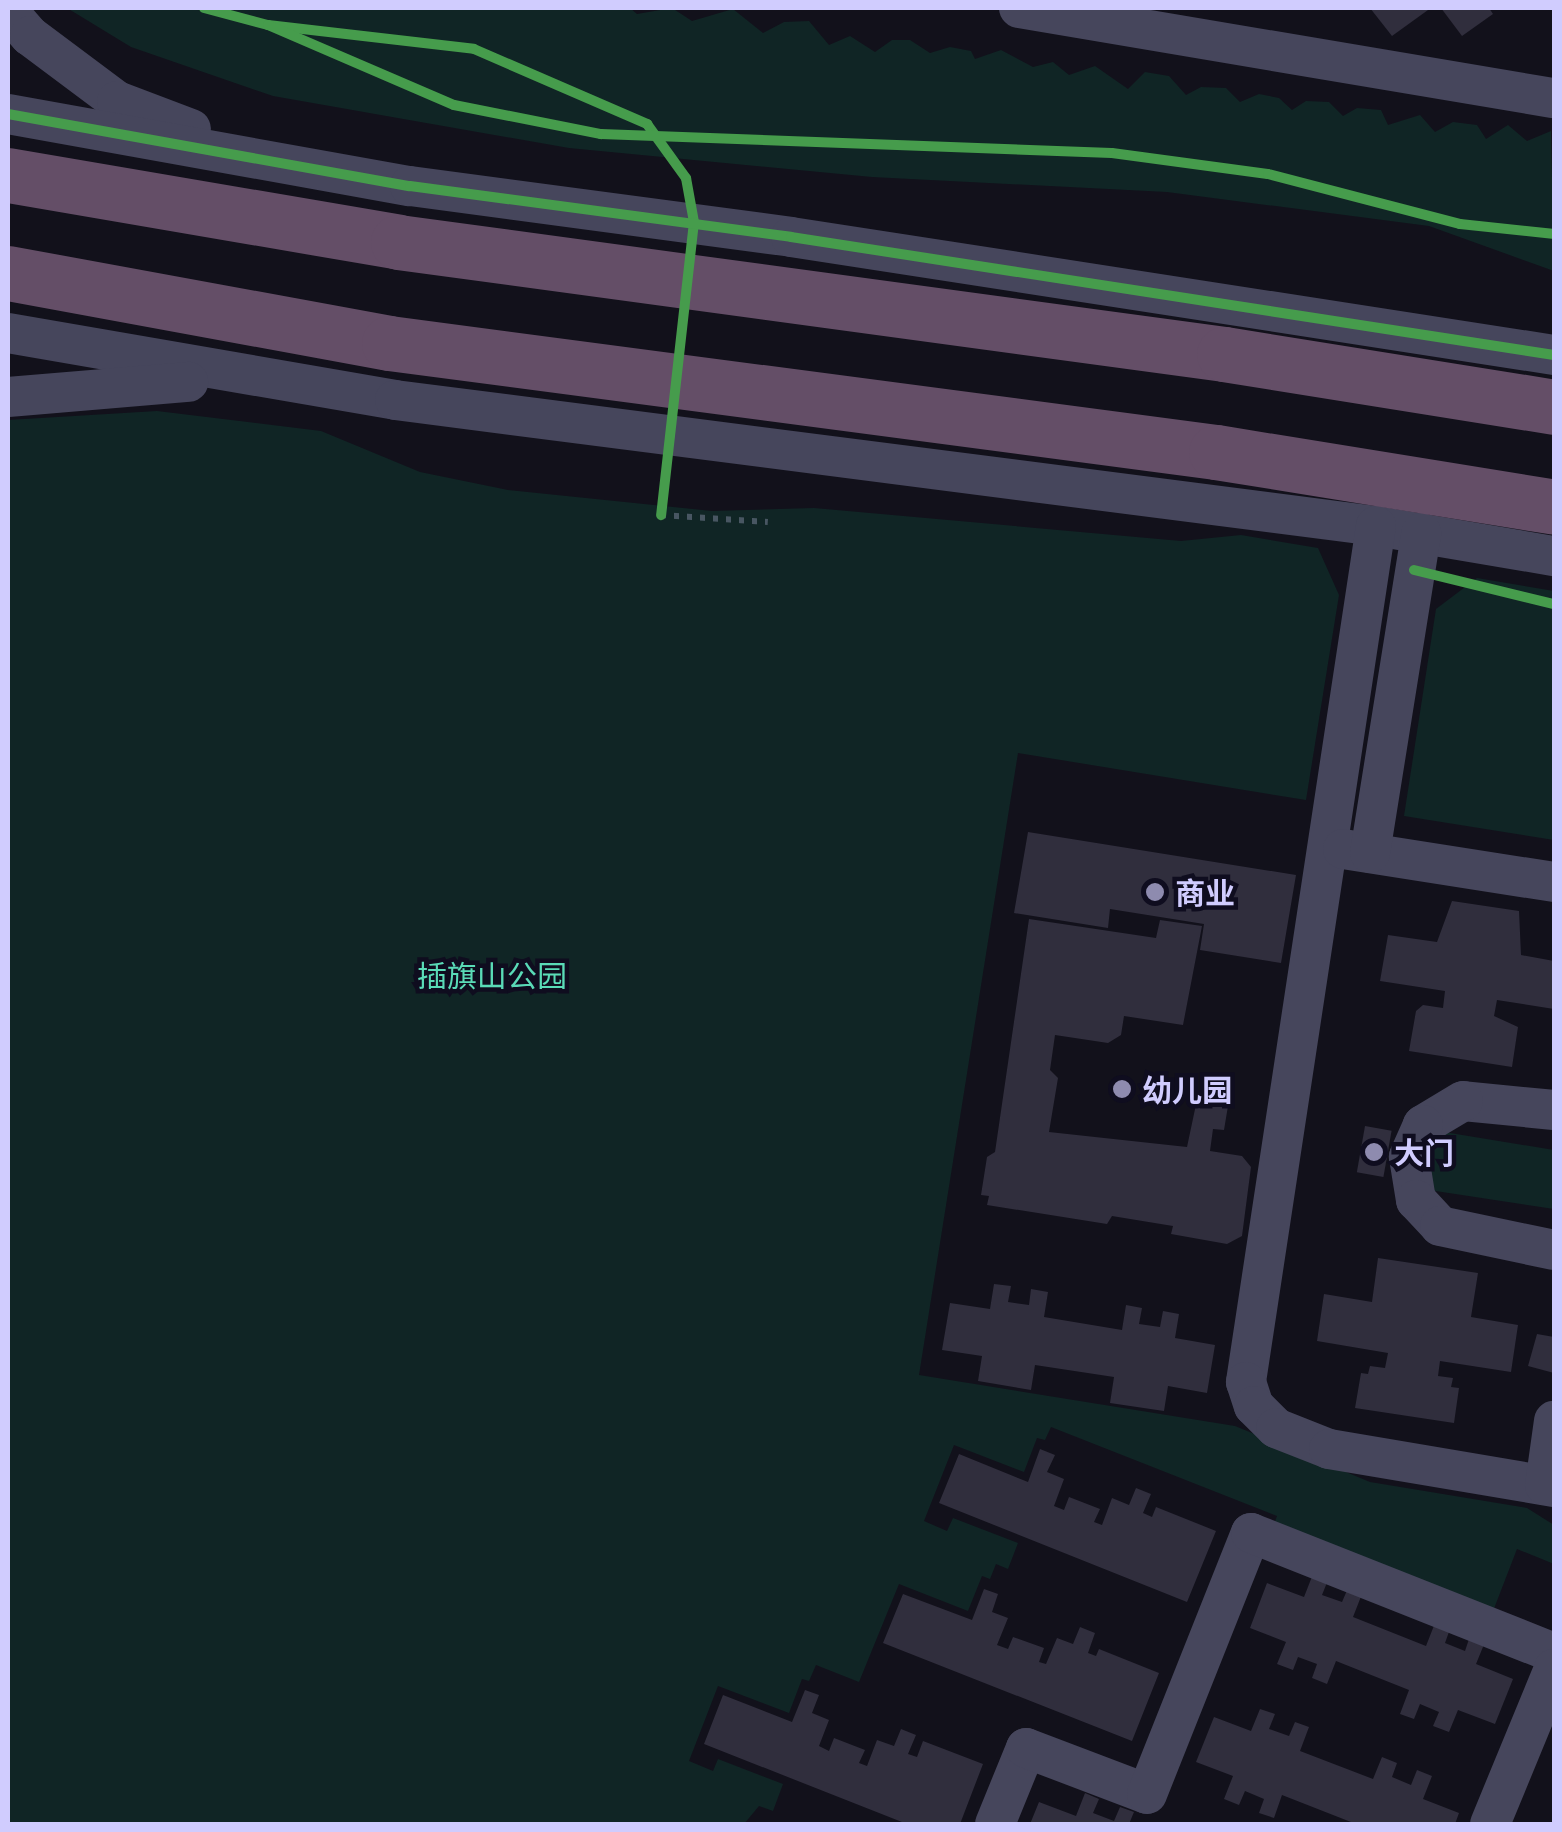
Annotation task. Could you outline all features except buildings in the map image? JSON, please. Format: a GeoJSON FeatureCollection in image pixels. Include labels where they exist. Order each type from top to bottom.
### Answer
{"type":"FeatureCollection","features":[{"type":"Feature","properties":{"kind":"highway"},"geometry":{"type":"LineString","coordinates":[[8,175],[398,242],[1554,406]]}},
{"type":"Feature","properties":{"kind":"highway"},"geometry":{"type":"LineString","coordinates":[[8,273],[389,343],[1216,452],[1554,507]]}},
{"type":"Feature","properties":{"kind":"street"},"geometry":{"type":"LineString","coordinates":[[1019,8],[1554,93]]}},
{"type":"Feature","properties":{"kind":"street"},"geometry":{"type":"LineString","coordinates":[[8,11],[118,100],[278,163]]}},
{"type":"Feature","properties":{"kind":"street"},"geometry":{"type":"LineString","coordinates":[[8,114],[278,163],[791,236],[1554,355]]}},
{"type":"Feature","properties":{"kind":"street"},"geometry":{"type":"LineString","coordinates":[[791,236],[1400,382]]}},
{"type":"Feature","properties":{"kind":"street"},"geometry":{"type":"LineString","coordinates":[[8,333],[272,379],[1376,526],[1554,556]]}},
{"type":"Feature","properties":{"kind":"street"},"geometry":{"type":"LineString","coordinates":[[8,397],[272,379]]}},
{"type":"Feature","properties":{"kind":"street"},"geometry":{"type":"LineString","coordinates":[[1216,452],[1554,540]]}},
{"type":"Feature","properties":{"kind":"street"},"geometry":{"type":"LineString","coordinates":[[1376,526],[1246,1362],[1249,1394],[1276,1428],[1329,1449],[1550,1486],[1554,1421]]}},
{"type":"Feature","properties":{"kind":"street"},"geometry":{"type":"LineString","coordinates":[[1370,852],[1420,533]]}},
{"type":"Feature","properties":{"kind":"street"},"geometry":{"type":"LineString","coordinates":[[1329,847],[1554,882]]}},
{"type":"Feature","properties":{"kind":"street"},"geometry":{"type":"LineString","coordinates":[[1554,1110],[1474,1099],[1450,1105],[1424,1125],[1409,1167],[1416,1200],[1440,1226],[1554,1250]]}},
{"type":"Feature","properties":{"kind":"street"},"geometry":{"type":"LineString","coordinates":[[995,1824],[1026,1748],[1147,1794],[1251,1533],[1554,1653]]}},
{"type":"Feature","properties":{"kind":"street"},"geometry":{"type":"LineString","coordinates":[[1490,1824],[1554,1668]]}},
{"type":"Feature","properties":{"kind":"path"},"geometry":{"type":"LineString","coordinates":[[663,496],[661,515],[768,522]]}},
{"type":"Feature","properties":{"kind":"green space"},"geometry":{"type":"Polygon","coordinates":[[[67,8],[630,8],[637,14],[672,8],[692,21],[733,9],[763,33],[784,22],[809,21],[829,45],[850,36],[875,52],[892,40],[910,40],[930,53],[950,47],[971,51],[975,59],[1001,50],[1033,67],[1053,62],[1069,75],[1095,66],[1128,89],[1145,72],[1169,76],[1186,95],[1201,87],[1226,88],[1240,102],[1259,94],[1279,98],[1292,110],[1306,101],[1329,102],[1343,116],[1357,108],[1381,110],[1388,125],[1420,115],[1435,132],[1453,122],[1477,125],[1486,139],[1508,125],[1527,141],[1551,131],[1554,271],[1429,226],[1167,192],[872,177],[569,148],[273,96],[131,47],[67,8]]]}},
{"type":"Feature","properties":{"kind":"green space","name":"插旗山公园"},"geometry":{"type":"Polygon","coordinates":[[[157,411],[321,431],[420,472],[508,490],[712,511],[814,508],[1181,541],[1241,535],[1318,548],[1339,595],[1306,800],[1018,753],[919,1375],[1235,1426],[1370,1482],[1527,1508],[1554,1525],[1554,1564],[1517,1549],[1490,1619],[1271,1532],[1277,1516],[1051,1427],[1045,1440],[1037,1438],[1024,1472],[954,1445],[924,1521],[947,1531],[953,1518],[1018,1543],[1008,1569],[996,1564],[990,1579],[982,1576],[968,1611],[899,1584],[859,1682],[816,1665],[809,1681],[802,1679],[789,1713],[718,1686],[689,1761],[713,1771],[718,1759],[783,1784],[773,1811],[759,1806],[744,1824],[8,1824],[8,420],[157,411]]]}},
{"type":"Feature","properties":{"kind":"green space"},"geometry":{"type":"Polygon","coordinates":[[[1477,578],[1554,591],[1554,840],[1404,816],[1436,609],[1477,578]]]}},
{"type":"Feature","properties":{"kind":"green space"},"geometry":{"type":"Polygon","coordinates":[[[1438,1131],[1554,1150],[1554,1209],[1429,1190],[1424,1177],[1438,1131]]]}},
{"type":"Feature","properties":{"kind":"cycle path"},"geometry":{"type":"LineString","coordinates":[[204,8],[268,25],[474,49],[647,124],[686,178],[694,222],[661,515]]}},
{"type":"Feature","properties":{"kind":"cycle path"},"geometry":{"type":"LineString","coordinates":[[268,25],[454,105],[601,134],[1112,153],[1268,174],[1460,224],[1554,234]]}},
{"type":"Feature","properties":{"kind":"cycle path"},"geometry":{"type":"LineString","coordinates":[[8,114],[410,186],[791,237],[1554,355]]}},
{"type":"Feature","properties":{"kind":"cycle path"},"geometry":{"type":"LineString","coordinates":[[1414,570],[1554,604]]}},
{"type":"Feature","properties":{"kind":"place","name":"商业"},"geometry":{"type":"Point","coordinates":[1155,892]}},
{"type":"Feature","properties":{"kind":"place","name":"幼儿园"},"geometry":{"type":"Point","coordinates":[1122,1089]}},
{"type":"Feature","properties":{"kind":"place","name":"大门"},"geometry":{"type":"Point","coordinates":[1374,1152]}}]}
